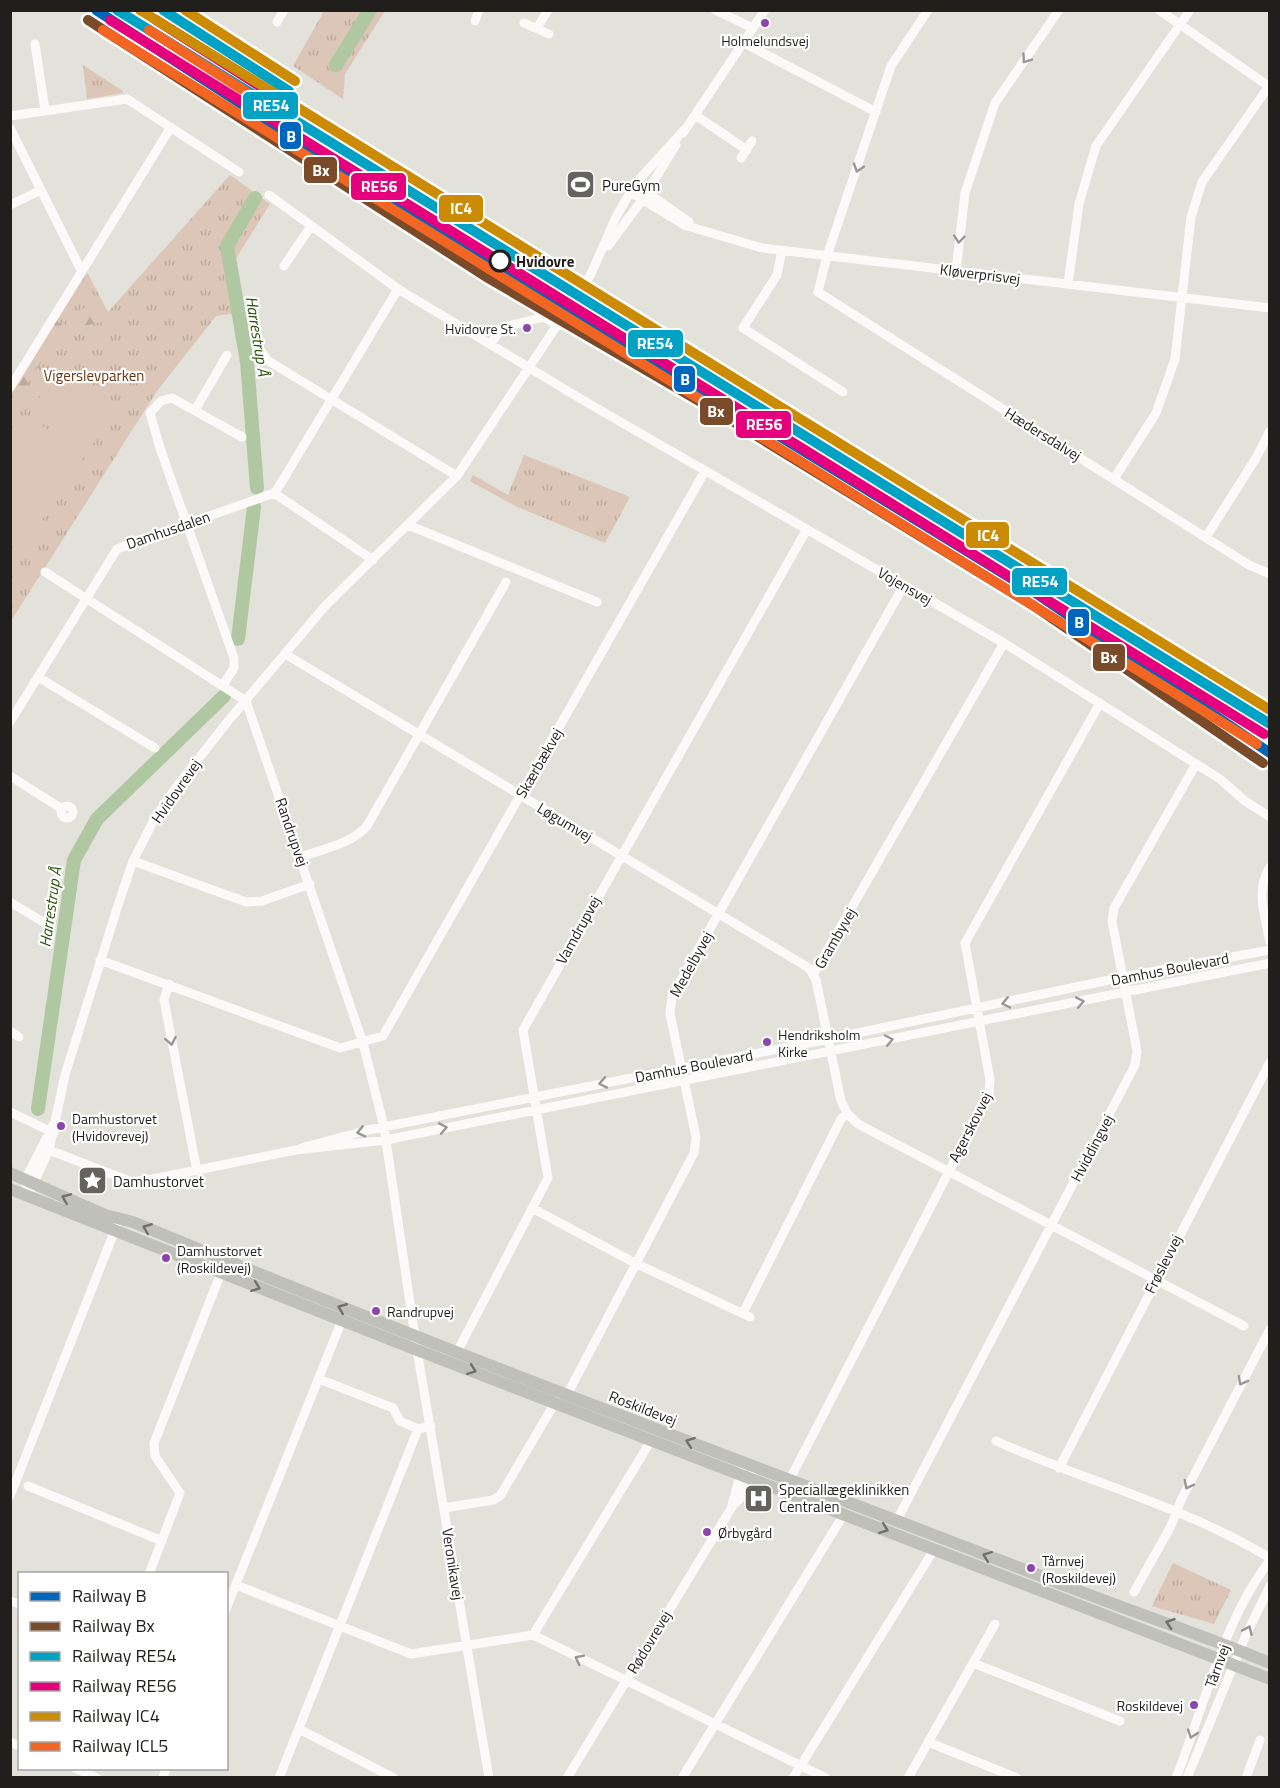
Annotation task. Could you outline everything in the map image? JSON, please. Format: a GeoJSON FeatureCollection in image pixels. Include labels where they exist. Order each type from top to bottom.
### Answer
{"type":"FeatureCollection","features":[{"type":"Feature","properties":{"kind":"main road","name":"Roskildevej"},"geometry":{"type":"LineString","coordinates":[[10,1173],[29,1186],[117,1224],[416,1343],[562,1398],[750,1463],[1082,1592],[1225,1644],[1269,1663]]}},
{"type":"Feature","properties":{"kind":"main road","name":"Roskildevej"},"geometry":{"type":"LineString","coordinates":[[10,1188],[29,1186]]}},
{"type":"Feature","properties":{"kind":"main road","name":"Roskildevej"},"geometry":{"type":"LineString","coordinates":[[117,1224],[221,1273],[342,1320],[457,1353],[652,1439],[1269,1679]]}},
{"type":"Feature","properties":{"kind":"street"},"geometry":{"type":"LineString","coordinates":[[277,22],[284,10]]}},
{"type":"Feature","properties":{"kind":"street"},"geometry":{"type":"LineString","coordinates":[[475,21],[479,10]]}},
{"type":"Feature","properties":{"kind":"street"},"geometry":{"type":"LineString","coordinates":[[537,28],[548,10]]}},
{"type":"Feature","properties":{"kind":"street"},"geometry":{"type":"LineString","coordinates":[[715,10],[753,28]]}},
{"type":"Feature","properties":{"kind":"street","name":"Hvidovrevej"},"geometry":{"type":"LineString","coordinates":[[602,255],[616,217],[633,188],[695,116],[765,10]]}},
{"type":"Feature","properties":{"kind":"street"},"geometry":{"type":"LineString","coordinates":[[827,256],[891,66],[928,10]]}},
{"type":"Feature","properties":{"kind":"street"},"geometry":{"type":"LineString","coordinates":[[956,271],[965,193],[995,103],[1059,10]]}},
{"type":"Feature","properties":{"kind":"street"},"geometry":{"type":"LineString","coordinates":[[1114,479],[1156,413],[1175,359],[1191,217],[1202,182],[1269,86],[1159,10]]}},
{"type":"Feature","properties":{"kind":"street"},"geometry":{"type":"LineString","coordinates":[[1068,284],[1078,204],[1096,146],[1190,10]]}},
{"type":"Feature","properties":{"kind":"street"},"geometry":{"type":"LineString","coordinates":[[524,23],[549,34]]}},
{"type":"Feature","properties":{"kind":"street"},"geometry":{"type":"LineString","coordinates":[[744,43],[876,112]]}},
{"type":"Feature","properties":{"kind":"street"},"geometry":{"type":"LineString","coordinates":[[35,44],[45,110]]}},
{"type":"Feature","properties":{"kind":"street"},"geometry":{"type":"LineString","coordinates":[[10,116],[127,99],[239,172]]}},
{"type":"Feature","properties":{"kind":"street"},"geometry":{"type":"LineString","coordinates":[[695,116],[747,150]]}},
{"type":"Feature","properties":{"kind":"street"},"geometry":{"type":"LineString","coordinates":[[10,388],[171,127]]}},
{"type":"Feature","properties":{"kind":"street"},"geometry":{"type":"LineString","coordinates":[[10,128],[82,272]]}},
{"type":"Feature","properties":{"kind":"street","name":"Hvidovrevej"},"geometry":{"type":"LineString","coordinates":[[29,1186],[55,1121],[65,1075],[133,861],[156,816],[177,786],[326,605],[457,476],[531,369],[602,255],[645,196],[685,129]]}},
{"type":"Feature","properties":{"kind":"street","name":"Kløverprisvej"},"geometry":{"type":"LineString","coordinates":[[633,188],[645,196],[665,216],[684,225],[751,246],[1269,308]]}},
{"type":"Feature","properties":{"kind":"street"},"geometry":{"type":"LineString","coordinates":[[10,205],[41,190]]}},
{"type":"Feature","properties":{"kind":"street","name":"Vojensvej"},"geometry":{"type":"LineString","coordinates":[[269,195],[398,289],[705,471],[1004,643],[1196,764],[1269,817]]}},
{"type":"Feature","properties":{"kind":"street"},"geometry":{"type":"LineString","coordinates":[[284,266],[311,226]]}},
{"type":"Feature","properties":{"kind":"street"},"geometry":{"type":"LineString","coordinates":[[782,250],[777,275],[743,328],[843,392]]}},
{"type":"Feature","properties":{"kind":"street","name":"Hædersdalvej"},"geometry":{"type":"LineString","coordinates":[[827,256],[818,292],[1249,565],[1269,574]]}},
{"type":"Feature","properties":{"kind":"street"},"geometry":{"type":"LineString","coordinates":[[373,560],[274,493],[398,289]]}},
{"type":"Feature","properties":{"kind":"street"},"geometry":{"type":"LineString","coordinates":[[491,344],[501,328],[544,317],[558,326]]}},
{"type":"Feature","properties":{"kind":"street"},"geometry":{"type":"LineString","coordinates":[[261,351],[267,360],[457,476]]}},
{"type":"Feature","properties":{"kind":"street"},"geometry":{"type":"LineString","coordinates":[[195,410],[227,355]]}},
{"type":"Feature","properties":{"kind":"street"},"geometry":{"type":"LineString","coordinates":[[224,685],[235,662],[150,413],[157,403],[168,397],[242,437]]}},
{"type":"Feature","properties":{"kind":"street"},"geometry":{"type":"LineString","coordinates":[[1206,537],[1256,459],[1269,431]]}},
{"type":"Feature","properties":{"kind":"street","name":"Skærbækvej"},"geometry":{"type":"LineString","coordinates":[[363,1043],[386,1032],[705,471]]}},
{"type":"Feature","properties":{"kind":"street","name":"Damhusdalen"},"geometry":{"type":"LineString","coordinates":[[10,722],[117,549],[274,493]]}},
{"type":"Feature","properties":{"kind":"street"},"geometry":{"type":"LineString","coordinates":[[408,525],[597,602]]}},
{"type":"Feature","properties":{"kind":"street","name":"Vamdrupvej"},"geometry":{"type":"LineString","coordinates":[[457,1353],[548,1175],[534,1110],[523,1030],[807,529]]}},
{"type":"Feature","properties":{"kind":"street"},"geometry":{"type":"LineString","coordinates":[[45,572],[246,701]]}},
{"type":"Feature","properties":{"kind":"street"},"geometry":{"type":"LineString","coordinates":[[301,857],[360,835],[506,582]]}},
{"type":"Feature","properties":{"kind":"street","name":"Medelbyvej"},"geometry":{"type":"LineString","coordinates":[[444,1508],[494,1500],[500,1496],[562,1398],[694,1153],[696,1137],[670,1014],[670,1001],[904,585]]}},
{"type":"Feature","properties":{"kind":"street","name":"Grambyvej"},"geometry":{"type":"LineString","coordinates":[[846,1113],[841,1101],[814,973],[1004,643]]}},
{"type":"Feature","properties":{"kind":"street","name":"Løgumvej"},"geometry":{"type":"LineString","coordinates":[[285,654],[814,973]]}},
{"type":"Feature","properties":{"kind":"street"},"geometry":{"type":"LineString","coordinates":[[38,677],[155,748]]}},
{"type":"Feature","properties":{"kind":"street","name":"Randrupvej"},"geometry":{"type":"LineString","coordinates":[[246,701],[363,1043],[384,1127],[416,1343]]}},
{"type":"Feature","properties":{"kind":"street","name":"Agerskovvej"},"geometry":{"type":"LineString","coordinates":[[790,1479],[990,1088],[965,953],[969,934],[1100,703]]}},
{"type":"Feature","properties":{"kind":"street","name":"Hviddingvej"},"geometry":{"type":"LineString","coordinates":[[897,1521],[1135,1065],[1137,1051],[1112,921],[1114,908],[1196,764]]}},
{"type":"Feature","properties":{"kind":"street"},"geometry":{"type":"LineString","coordinates":[[10,776],[62,809]]}},
{"type":"Feature","properties":{"kind":"street"},"geometry":{"type":"LineString","coordinates":[[133,861],[246,902],[262,901],[310,884]]}},
{"type":"Feature","properties":{"kind":"street"},"geometry":{"type":"LineString","coordinates":[[1269,867],[1264,876],[1260,894],[1269,942]]}},
{"type":"Feature","properties":{"kind":"street"},"geometry":{"type":"LineString","coordinates":[[10,902],[48,925]]}},
{"type":"Feature","properties":{"kind":"street","name":"Damhus Boulevard"},"geometry":{"type":"LineString","coordinates":[[296,1150],[322,1140],[384,1127],[829,1040],[1123,977],[1269,950]]}},
{"type":"Feature","properties":{"kind":"street"},"geometry":{"type":"LineString","coordinates":[[100,960],[340,1048],[363,1043]]}},
{"type":"Feature","properties":{"kind":"street","name":"Damhus Boulevard"},"geometry":{"type":"LineString","coordinates":[[49,1150],[132,1182],[153,1179],[296,1150],[386,1140],[1269,963]]}},
{"type":"Feature","properties":{"kind":"street"},"geometry":{"type":"LineString","coordinates":[[169,984],[164,1000],[197,1171]]}},
{"type":"Feature","properties":{"kind":"street"},"geometry":{"type":"LineString","coordinates":[[10,1031],[20,1037]]}},
{"type":"Feature","properties":{"kind":"street","name":"Frøslevvej"},"geometry":{"type":"LineString","coordinates":[[1059,1468],[1269,1062]]}},
{"type":"Feature","properties":{"kind":"street"},"geometry":{"type":"LineString","coordinates":[[10,1112],[51,1132]]}},
{"type":"Feature","properties":{"kind":"street"},"geometry":{"type":"LineString","coordinates":[[532,1208],[635,1263],[746,1315],[841,1119],[846,1113],[867,1129],[1244,1326]]}},
{"type":"Feature","properties":{"kind":"street","name":"Hvidovrevej"},"geometry":{"type":"LineString","coordinates":[[29,1186],[49,1150],[51,1132]]}},
{"type":"Feature","properties":{"kind":"street"},"geometry":{"type":"LineString","coordinates":[[10,1496],[117,1224]]}},
{"type":"Feature","properties":{"kind":"street"},"geometry":{"type":"LineString","coordinates":[[150,1572],[180,1493],[155,1456],[154,1443],[221,1273]]}},
{"type":"Feature","properties":{"kind":"street"},"geometry":{"type":"LineString","coordinates":[[228,1604],[342,1320]]}},
{"type":"Feature","properties":{"kind":"street"},"geometry":{"type":"LineString","coordinates":[[1134,1592],[1269,1329]]}},
{"type":"Feature","properties":{"kind":"street","name":"Veronikavej"},"geometry":{"type":"LineString","coordinates":[[416,1343],[489,1778]]}},
{"type":"Feature","properties":{"kind":"street"},"geometry":{"type":"LineString","coordinates":[[319,1379],[393,1408],[400,1421],[418,1429],[431,1426]]}},
{"type":"Feature","properties":{"kind":"street"},"geometry":{"type":"LineString","coordinates":[[279,1778],[418,1429]]}},
{"type":"Feature","properties":{"kind":"street"},"geometry":{"type":"LineString","coordinates":[[533,1635],[652,1439]]}},
{"type":"Feature","properties":{"kind":"street"},"geometry":{"type":"LineString","coordinates":[[996,1441],[1059,1468],[1178,1510],[1269,1559]]}},
{"type":"Feature","properties":{"kind":"street","name":"Rødovrevej"},"geometry":{"type":"LineString","coordinates":[[567,1778],[732,1507],[744,1494],[750,1463]]}},
{"type":"Feature","properties":{"kind":"street"},"geometry":{"type":"LineString","coordinates":[[28,1486],[162,1541]]}},
{"type":"Feature","properties":{"kind":"street"},"geometry":{"type":"LineString","coordinates":[[682,1778],[844,1514]]}},
{"type":"Feature","properties":{"kind":"street"},"geometry":{"type":"LineString","coordinates":[[793,1778],[935,1548]]}},
{"type":"Feature","properties":{"kind":"street","name":"Tårnvej"},"geometry":{"type":"LineString","coordinates":[[1176,1778],[1218,1659],[1252,1585],[1269,1559]]}},
{"type":"Feature","properties":{"kind":"street"},"geometry":{"type":"LineString","coordinates":[[236,1585],[411,1654],[533,1635],[826,1778]]}},
{"type":"Feature","properties":{"kind":"street","name":"Tårnvej"},"geometry":{"type":"LineString","coordinates":[[1187,1778],[1239,1650],[1269,1587]]}},
{"type":"Feature","properties":{"kind":"street"},"geometry":{"type":"LineString","coordinates":[[908,1778],[995,1624]]}},
{"type":"Feature","properties":{"kind":"street"},"geometry":{"type":"LineString","coordinates":[[973,1663],[1120,1721]]}},
{"type":"Feature","properties":{"kind":"street"},"geometry":{"type":"LineString","coordinates":[[299,1729],[394,1778]]}},
{"type":"Feature","properties":{"kind":"street"},"geometry":{"type":"LineString","coordinates":[[1246,1778],[1260,1740]]}},
{"type":"Feature","properties":{"kind":"street"},"geometry":{"type":"LineString","coordinates":[[928,1742],[1017,1778]]}},
{"type":"Feature","properties":{"kind":"street"},"geometry":{"type":"LineString","coordinates":[[79,1770],[97,1778]]}},
{"type":"Feature","properties":{"kind":"green space"},"geometry":{"type":"Polygon","coordinates":[[[324,11],[385,11],[345,74],[343,99],[293,66],[324,11]]]}},
{"type":"Feature","properties":{"kind":"green space"},"geometry":{"type":"Polygon","coordinates":[[[83,65],[123,91],[123,93],[87,99],[83,65]]]}},
{"type":"Feature","properties":{"kind":"green space","name":"Vigerslevparken"},"geometry":{"type":"Polygon","coordinates":[[[230,175],[270,204],[235,260],[245,312],[216,316],[157,391],[11,621],[11,394],[87,272],[108,312],[230,175]]]}},
{"type":"Feature","properties":{"kind":"green space"},"geometry":{"type":"Polygon","coordinates":[[[94,303],[103,322],[78,327],[73,319],[76,312],[94,303]]]}},
{"type":"Feature","properties":{"kind":"green space"},"geometry":{"type":"Polygon","coordinates":[[[54,322],[65,324],[67,332],[49,349],[20,397],[12,392],[54,322]]]}},
{"type":"Feature","properties":{"kind":"green space"},"geometry":{"type":"Polygon","coordinates":[[[54,374],[114,412],[89,450],[30,412],[54,374]]]}},
{"type":"Feature","properties":{"kind":"green space"},"geometry":{"type":"Polygon","coordinates":[[[27,416],[86,454],[23,548],[11,540],[11,441],[27,416]]]}},
{"type":"Feature","properties":{"kind":"green space"},"geometry":{"type":"Polygon","coordinates":[[[524,455],[630,497],[605,543],[515,506],[470,481],[473,475],[508,495],[524,455]]]}},
{"type":"Feature","properties":{"kind":"green space"},"geometry":{"type":"Polygon","coordinates":[[[1173,1563],[1231,1590],[1214,1624],[1152,1606],[1173,1563]]]}},
{"type":"Feature","properties":{"kind":"waterway","name":"Harrestrup Å"},"geometry":{"type":"LineString","coordinates":[[336,65],[370,10]]}},
{"type":"Feature","properties":{"kind":"waterway","name":"Harrestrup Å"},"geometry":{"type":"LineString","coordinates":[[255,198],[227,246],[247,362],[257,488]]}},
{"type":"Feature","properties":{"kind":"waterway","name":"Harrestrup Å"},"geometry":{"type":"LineString","coordinates":[[238,639],[254,507]]}},
{"type":"Feature","properties":{"kind":"waterway","name":"Harrestrup Å"},"geometry":{"type":"LineString","coordinates":[[38,1109],[74,860],[97,819],[224,696]]}},
{"type":"Feature","properties":{"kind":"rail line","name":"B"},"geometry":{"type":"LineString","coordinates":[[96,10],[495,268],[717,398],[1040,596],[1270,753]]}},
{"type":"Feature","properties":{"kind":"rail line","name":"RE54"},"geometry":{"type":"LineString","coordinates":[[117,10],[1270,724]]}},
{"type":"Feature","properties":{"kind":"rail line","name":"IC4"},"geometry":{"type":"LineString","coordinates":[[140,10],[1270,710]]}},
{"type":"Feature","properties":{"kind":"rail line","name":"RE54"},"geometry":{"type":"LineString","coordinates":[[163,10],[289,91]]}},
{"type":"Feature","properties":{"kind":"rail line","name":"IC4"},"geometry":{"type":"LineString","coordinates":[[185,10],[295,81]]}},
{"type":"Feature","properties":{"kind":"rail line","name":"Bx"},"geometry":{"type":"LineString","coordinates":[[88,20],[488,278],[711,408],[1034,606],[1263,763]]}},
{"type":"Feature","properties":{"kind":"rail line","name":"RE56"},"geometry":{"type":"LineString","coordinates":[[110,20],[1264,734]]}},
{"type":"Feature","properties":{"kind":"rail line","name":"RE56"},"geometry":{"type":"LineString","coordinates":[[156,20],[283,101]]}},
{"type":"Feature","properties":{"kind":"rail line","name":"ICL5"},"geometry":{"type":"LineString","coordinates":[[103,30],[1257,744]]}},
{"type":"Feature","properties":{"kind":"rail line","name":"ICL5"},"geometry":{"type":"LineString","coordinates":[[149,30],[276,111]]}},
{"type":"Feature","properties":{"kind":"place","name":"Holmelundsvej"},"geometry":{"type":"Point","coordinates":[765,23]}},
{"type":"Feature","properties":{"kind":"place","name":"PureGym"},"geometry":{"type":"Point","coordinates":[581,185]}},
{"type":"Feature","properties":{"kind":"place","name":"Hvidovre"},"geometry":{"type":"Point","coordinates":[500,261]}},
{"type":"Feature","properties":{"kind":"place","name":"Hvidovre St."},"geometry":{"type":"Point","coordinates":[527,328]}},
{"type":"Feature","properties":{"kind":"place","name":"Hendriksholm Kirke"},"geometry":{"type":"Point","coordinates":[767,1042]}},
{"type":"Feature","properties":{"kind":"place","name":"Damhustorvet (Hvidovrevej)"},"geometry":{"type":"Point","coordinates":[61,1126]}},
{"type":"Feature","properties":{"kind":"place","name":"Damhustorvet"},"geometry":{"type":"Point","coordinates":[92,1181]}},
{"type":"Feature","properties":{"kind":"place","name":"Damhustorvet (Roskildevej)"},"geometry":{"type":"Point","coordinates":[166,1258]}},
{"type":"Feature","properties":{"kind":"place","name":"Randrupvej"},"geometry":{"type":"Point","coordinates":[376,1311]}},
{"type":"Feature","properties":{"kind":"place","name":"Speciallægeklinikken Centralen"},"geometry":{"type":"Point","coordinates":[758,1498]}},
{"type":"Feature","properties":{"kind":"place","name":"Ørbygård"},"geometry":{"type":"Point","coordinates":[707,1532]}},
{"type":"Feature","properties":{"kind":"place","name":"Tårnvej (Roskildevej)"},"geometry":{"type":"Point","coordinates":[1031,1568]}},
{"type":"Feature","properties":{"kind":"place","name":"Roskildevej"},"geometry":{"type":"Point","coordinates":[1194,1705]}}]}
